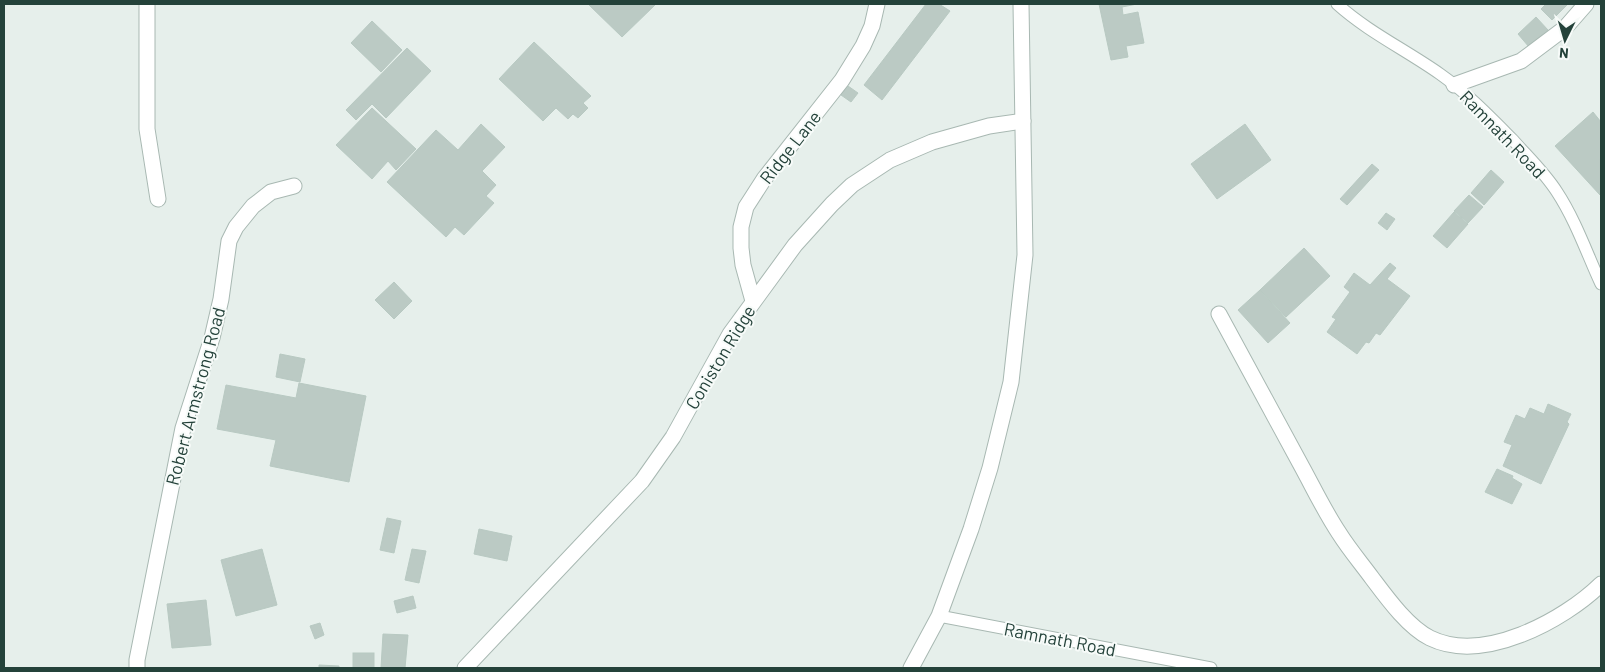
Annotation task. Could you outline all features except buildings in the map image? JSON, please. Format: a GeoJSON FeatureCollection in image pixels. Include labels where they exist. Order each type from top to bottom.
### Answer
{"type":"FeatureCollection","features":[{"type":"Feature","properties":{"kind":"street"},"geometry":{"type":"LineString","coordinates":[[147,4],[147,129],[158,199]]}},
{"type":"Feature","properties":{"kind":"street","name":"Ridge Lane"},"geometry":{"type":"LineString","coordinates":[[753,301],[743,265],[741,248],[741,226],[746,207],[764,178],[842,80],[863,46],[872,26],[877,4]]}},
{"type":"Feature","properties":{"kind":"street"},"geometry":{"type":"LineString","coordinates":[[911,668],[939,616],[971,529],[990,468],[1011,382],[1025,255],[1021,4]]}},
{"type":"Feature","properties":{"kind":"street"},"geometry":{"type":"LineString","coordinates":[[1454,85],[1521,61],[1564,28],[1586,4]]}},
{"type":"Feature","properties":{"kind":"street","name":"Coniston Ridge"},"geometry":{"type":"LineString","coordinates":[[466,668],[642,481],[673,437],[730,334],[795,245],[832,204],[852,185],[890,160],[932,142],[989,126],[1023,121]]}},
{"type":"Feature","properties":{"kind":"street","name":"Robert Armstrong Road"},"geometry":{"type":"LineString","coordinates":[[137,668],[136,660],[183,428],[212,338],[221,299],[228,241],[236,227],[253,206],[271,192],[294,186]]}},
{"type":"Feature","properties":{"kind":"street"},"geometry":{"type":"LineString","coordinates":[[1219,314],[1338,533],[1388,600],[1416,628],[1430,638],[1469,647],[1490,644],[1540,626],[1592,593],[1601,584]]}},
{"type":"Feature","properties":{"kind":"lane","name":"Ramnath Road"},"geometry":{"type":"LineString","coordinates":[[1337,4],[1441,75],[1487,113],[1534,163],[1557,192],[1571,217],[1601,284]]}},
{"type":"Feature","properties":{"kind":"lane","name":"Ramnath Road"},"geometry":{"type":"LineString","coordinates":[[939,616],[1211,668]]}}]}
